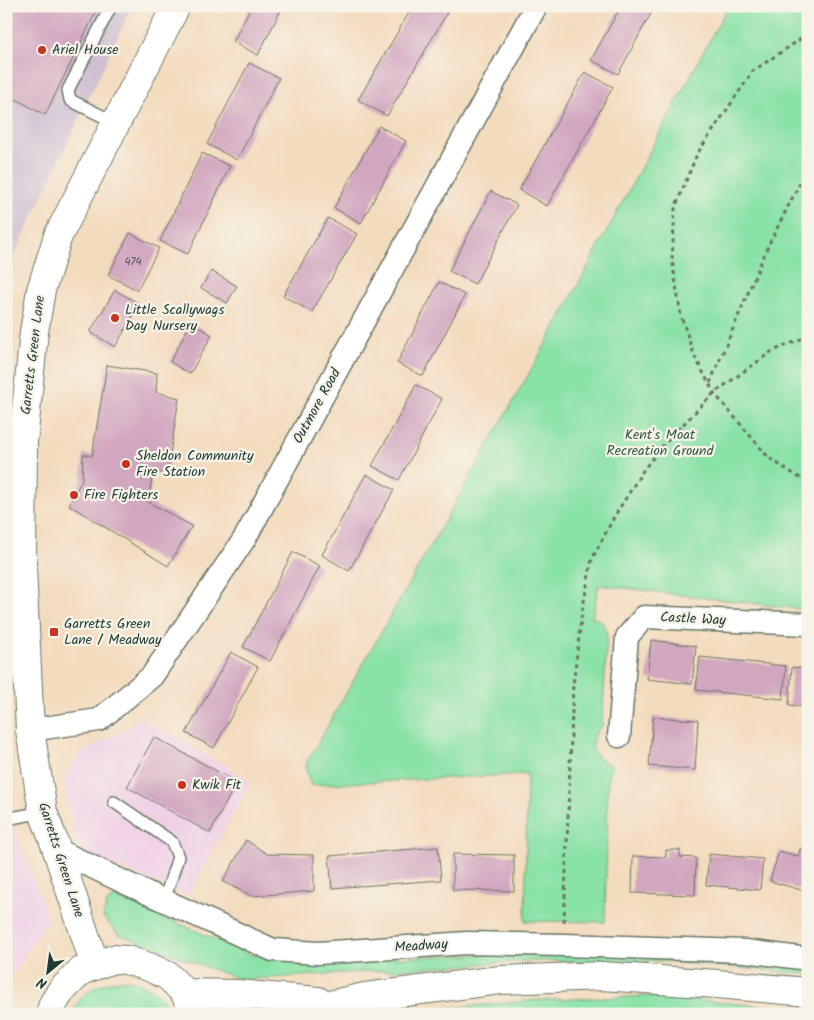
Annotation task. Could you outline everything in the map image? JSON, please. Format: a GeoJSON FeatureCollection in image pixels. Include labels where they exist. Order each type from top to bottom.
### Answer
{"type":"FeatureCollection","features":[{"type":"Feature","properties":{"kind":"street","name":"Garretts Green Lane"},"geometry":{"type":"LineString","coordinates":[[95,965],[43,812],[30,730],[17,668],[22,568],[18,474],[19,442],[41,290],[58,236],[176,6]]}},
{"type":"Feature","properties":{"kind":"street","name":"Outmore Road"},"geometry":{"type":"LineString","coordinates":[[30,730],[99,720],[152,676],[245,538],[536,6]]}},
{"type":"Feature","properties":{"kind":"street","name":"Castle Way"},"geometry":{"type":"LineString","coordinates":[[619,736],[627,637],[644,616],[808,624]]}},
{"type":"Feature","properties":{"kind":"street","name":"Meadway"},"geometry":{"type":"LineString","coordinates":[[57,850],[273,950],[318,953],[467,943],[565,944],[745,951],[808,959]]}},
{"type":"Feature","properties":{"kind":"street"},"geometry":{"type":"LineString","coordinates":[[50,1014],[53,1004],[80,971],[113,959],[126,960],[149,967],[168,976],[189,1003],[237,994],[337,1003]]}},
{"type":"Feature","properties":{"kind":"street"},"geometry":{"type":"LineString","coordinates":[[290,1014],[364,998],[500,980],[602,976],[808,992]]}},
{"type":"Feature","properties":{"kind":"lane"},"geometry":{"type":"LineString","coordinates":[[111,6],[68,90],[70,100],[116,123]]}},
{"type":"Feature","properties":{"kind":"lane"},"geometry":{"type":"LineString","coordinates":[[114,802],[172,842],[178,856],[164,901]]}},
{"type":"Feature","properties":{"kind":"lane"},"geometry":{"type":"LineString","coordinates":[[6,819],[43,812]]}},
{"type":"Feature","properties":{"kind":"path"},"geometry":{"type":"LineString","coordinates":[[808,34],[753,71],[697,154],[675,208],[672,258],[681,316],[694,355],[714,393],[769,458],[808,482]]}},
{"type":"Feature","properties":{"kind":"path"},"geometry":{"type":"LineString","coordinates":[[710,384],[767,248],[808,168]]}},
{"type":"Feature","properties":{"kind":"path"},"geometry":{"type":"LineString","coordinates":[[565,944],[564,899],[573,685],[582,612],[592,559],[614,517],[644,469],[714,393],[771,352],[808,336]]}},
{"type":"Feature","properties":{"kind":"shaded area"},"geometry":{"type":"Polygon","coordinates":[[[6,6],[132,6],[9,267],[6,298],[6,6]]]}},
{"type":"Feature","properties":{"kind":"shaded area"},"geometry":{"type":"Polygon","coordinates":[[[138,717],[251,781],[188,896],[85,854],[73,829],[63,779],[79,754],[130,727],[138,717]]]}},
{"type":"Feature","properties":{"kind":"shaded area"},"geometry":{"type":"Polygon","coordinates":[[[6,806],[48,919],[6,985],[6,806]]]}},
{"type":"Feature","properties":{"kind":"green space","name":"Kent's Moat Recreation Ground"},"geometry":{"type":"Polygon","coordinates":[[[728,6],[808,6],[808,610],[599,585],[592,617],[603,624],[607,637],[602,726],[593,738],[592,744],[595,754],[612,766],[608,781],[605,922],[525,921],[527,774],[311,785],[306,771],[307,762],[551,335],[728,6]]]}},
{"type":"Feature","properties":{"kind":"green space"},"geometry":{"type":"Polygon","coordinates":[[[116,896],[251,955],[312,961],[573,951],[747,959],[808,968],[808,974],[661,961],[527,961],[241,980],[118,934],[103,917],[107,903],[116,896]]]}},
{"type":"Feature","properties":{"kind":"green space"},"geometry":{"type":"Polygon","coordinates":[[[126,979],[153,990],[163,1000],[171,1014],[72,1014],[81,998],[93,988],[108,982],[126,979]]]}},
{"type":"Feature","properties":{"kind":"green space"},"geometry":{"type":"Polygon","coordinates":[[[652,996],[808,1010],[808,1014],[382,1014],[537,1000],[652,996]]]}},
{"type":"Feature","properties":{"kind":"building","name":"Ariel House"},"geometry":{"type":"Polygon","coordinates":[[[6,6],[99,6],[45,115],[6,94],[6,6]]]}},
{"type":"Feature","properties":{"kind":"building"},"geometry":{"type":"Polygon","coordinates":[[[251,6],[283,6],[258,55],[233,42],[251,6]]]}},
{"type":"Feature","properties":{"kind":"building"},"geometry":{"type":"Polygon","coordinates":[[[413,6],[451,6],[387,116],[358,100],[413,6]]]}},
{"type":"Feature","properties":{"kind":"building"},"geometry":{"type":"Polygon","coordinates":[[[621,6],[655,6],[618,74],[591,60],[621,6]]]}},
{"type":"Feature","properties":{"kind":"building"},"geometry":{"type":"Polygon","coordinates":[[[249,63],[279,78],[237,160],[207,144],[249,63]]]}},
{"type":"Feature","properties":{"kind":"building"},"geometry":{"type":"Polygon","coordinates":[[[585,72],[613,87],[547,206],[519,190],[585,72]]]}},
{"type":"Feature","properties":{"kind":"building"},"geometry":{"type":"Polygon","coordinates":[[[379,126],[406,141],[361,223],[334,208],[379,126]]]}},
{"type":"Feature","properties":{"kind":"building"},"geometry":{"type":"Polygon","coordinates":[[[202,153],[230,166],[188,254],[160,241],[202,153]]]}},
{"type":"Feature","properties":{"kind":"building"},"geometry":{"type":"Polygon","coordinates":[[[491,191],[517,205],[475,284],[449,271],[491,191]]]}},
{"type":"Feature","properties":{"kind":"building"},"geometry":{"type":"Polygon","coordinates":[[[328,218],[357,234],[312,312],[283,296],[328,218]]]}},
{"type":"Feature","properties":{"kind":"building"},"geometry":{"type":"Polygon","coordinates":[[[130,233],[159,248],[137,290],[108,275],[130,233]]]}},
{"type":"Feature","properties":{"kind":"building"},"geometry":{"type":"Polygon","coordinates":[[[211,271],[237,286],[227,303],[201,288],[211,271]]]}},
{"type":"Feature","properties":{"kind":"building"},"geometry":{"type":"Polygon","coordinates":[[[439,282],[465,295],[423,376],[397,363],[439,282]]]}},
{"type":"Feature","properties":{"kind":"building","name":"Little Scallywags Day Nursery"},"geometry":{"type":"Polygon","coordinates":[[[115,290],[140,304],[115,347],[90,332],[115,290]]]}},
{"type":"Feature","properties":{"kind":"building"},"geometry":{"type":"Polygon","coordinates":[[[191,322],[212,335],[190,374],[170,362],[191,322]]]}},
{"type":"Feature","properties":{"kind":"building","name":"Sheldon Community Fire Station"},"geometry":{"type":"Polygon","coordinates":[[[107,365],[157,373],[156,392],[179,398],[167,474],[153,472],[148,502],[192,526],[168,566],[69,505],[82,480],[83,454],[92,456],[107,365]]]}},
{"type":"Feature","properties":{"kind":"building"},"geometry":{"type":"Polygon","coordinates":[[[416,385],[442,399],[399,480],[372,466],[416,385]]]}},
{"type":"Feature","properties":{"kind":"building"},"geometry":{"type":"Polygon","coordinates":[[[366,474],[394,490],[349,571],[322,555],[366,474]]]}},
{"type":"Feature","properties":{"kind":"building"},"geometry":{"type":"Polygon","coordinates":[[[293,552],[320,566],[270,661],[243,647],[293,552]]]}},
{"type":"Feature","properties":{"kind":"building"},"geometry":{"type":"Polygon","coordinates":[[[651,640],[696,646],[692,684],[647,679],[651,640]]]}},
{"type":"Feature","properties":{"kind":"building"},"geometry":{"type":"Polygon","coordinates":[[[231,652],[258,667],[214,748],[186,733],[231,652]]]}},
{"type":"Feature","properties":{"kind":"building"},"geometry":{"type":"Polygon","coordinates":[[[700,657],[786,666],[783,699],[696,690],[700,657]]]}},
{"type":"Feature","properties":{"kind":"building"},"geometry":{"type":"Polygon","coordinates":[[[792,667],[808,669],[808,707],[789,705],[792,667]]]}},
{"type":"Feature","properties":{"kind":"building"},"geometry":{"type":"Polygon","coordinates":[[[653,717],[698,720],[695,770],[649,766],[653,717]]]}},
{"type":"Feature","properties":{"kind":"building","name":"Kwik Fit"},"geometry":{"type":"Polygon","coordinates":[[[154,737],[237,782],[210,833],[127,787],[154,737]]]}},
{"type":"Feature","properties":{"kind":"building"},"geometry":{"type":"Polygon","coordinates":[[[246,840],[267,854],[314,855],[314,891],[252,896],[223,882],[246,840]]]}},
{"type":"Feature","properties":{"kind":"building"},"geometry":{"type":"Polygon","coordinates":[[[438,847],[441,880],[332,888],[329,856],[438,847]]]}},
{"type":"Feature","properties":{"kind":"building"},"geometry":{"type":"Polygon","coordinates":[[[800,849],[808,851],[808,892],[770,881],[779,851],[798,856],[800,849]]]}},
{"type":"Feature","properties":{"kind":"building"},"geometry":{"type":"Polygon","coordinates":[[[666,850],[680,850],[680,857],[696,858],[695,895],[632,893],[633,856],[666,857],[666,850]]]}},
{"type":"Feature","properties":{"kind":"building"},"geometry":{"type":"Polygon","coordinates":[[[453,854],[514,855],[514,891],[453,890],[453,854]]]}},
{"type":"Feature","properties":{"kind":"building"},"geometry":{"type":"Polygon","coordinates":[[[709,854],[763,859],[760,890],[706,885],[709,854]]]}},
{"type":"Feature","properties":{"kind":"place","name":"Ariel House"},"geometry":{"type":"Point","coordinates":[42,50]}},
{"type":"Feature","properties":{"kind":"place","name":"Little Scallywags Day Nursery"},"geometry":{"type":"Point","coordinates":[115,318]}},
{"type":"Feature","properties":{"kind":"place","name":"Sheldon Community Fire Station"},"geometry":{"type":"Point","coordinates":[126,464]}},
{"type":"Feature","properties":{"kind":"place","name":"Fire Fighters"},"geometry":{"type":"Point","coordinates":[74,495]}},
{"type":"Feature","properties":{"kind":"place","name":"Garretts Green Lane / Meadway"},"geometry":{"type":"Point","coordinates":[54,632]}},
{"type":"Feature","properties":{"kind":"place","name":"Kwik Fit"},"geometry":{"type":"Point","coordinates":[182,785]}}]}
